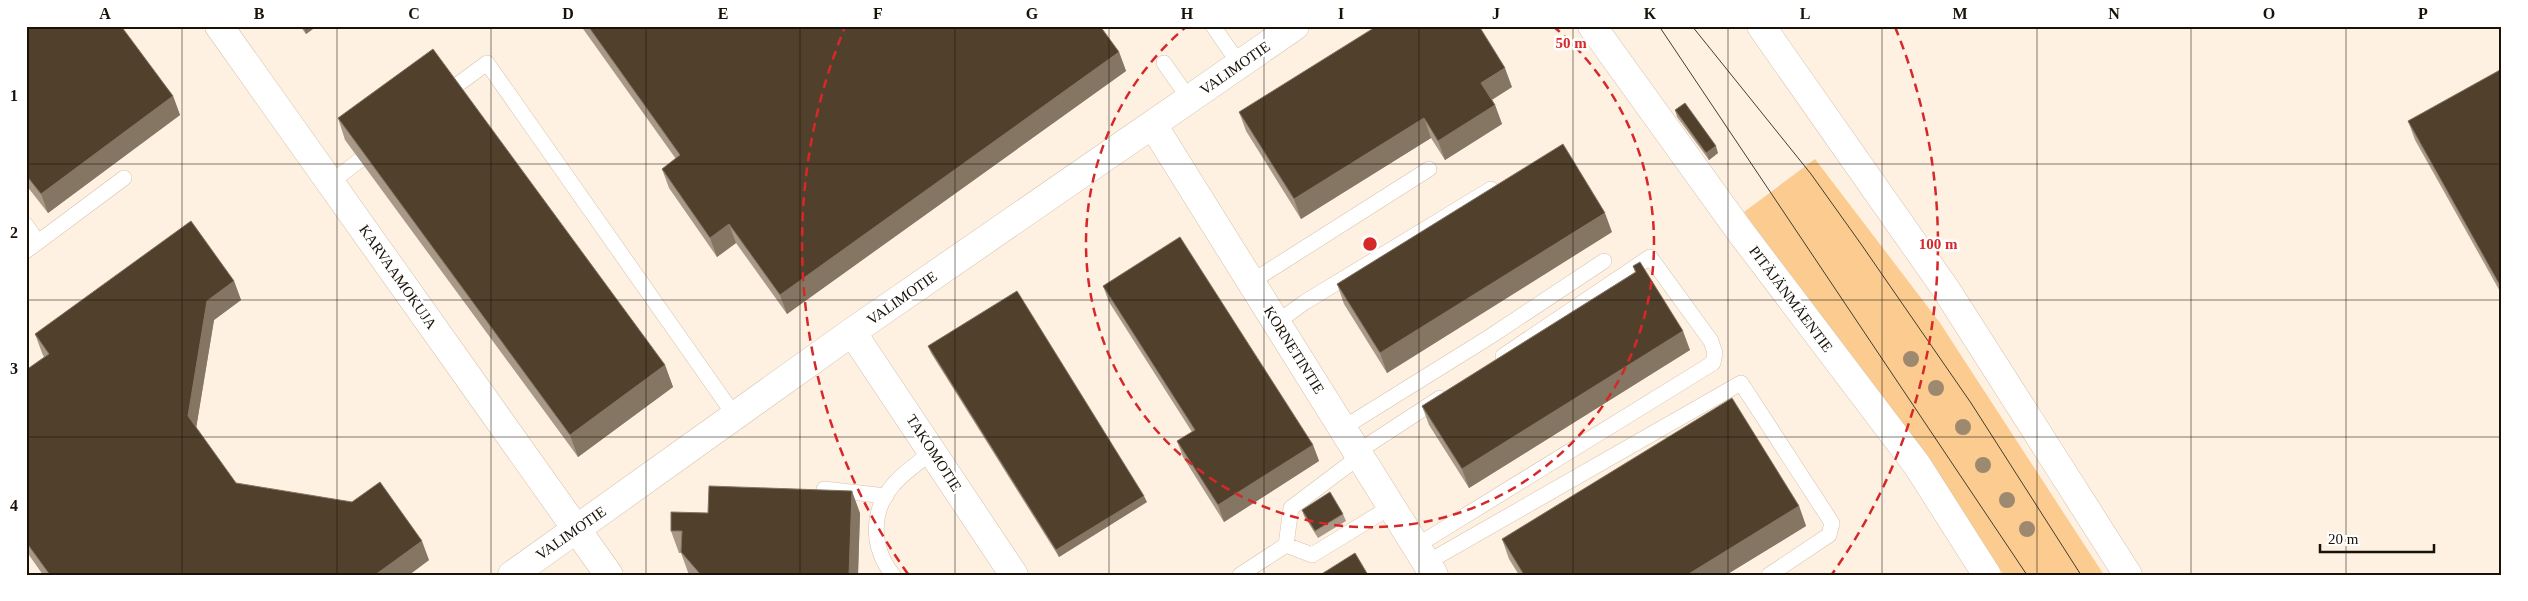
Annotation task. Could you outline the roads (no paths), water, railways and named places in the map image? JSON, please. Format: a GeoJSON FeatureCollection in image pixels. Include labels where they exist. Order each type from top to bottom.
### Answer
{"type":"FeatureCollection","features":[{"type":"Feature","properties":{"kind":"street","name":"KARVAAMOKUJA"},"geometry":{"type":"LineString","coordinates":[[219,26],[609,575]]}},
{"type":"Feature","properties":{"kind":"street","name":"VALIMOTIE"},"geometry":{"type":"LineString","coordinates":[[512,575],[852,332],[1153,126],[1294,26]]}},
{"type":"Feature","properties":{"kind":"street","name":"PITÄJÄNMÄENTIE"},"geometry":{"type":"LineString","coordinates":[[1592,26],[1739,230],[1917,465],[1987,575]]}},
{"type":"Feature","properties":{"kind":"street"},"geometry":{"type":"LineString","coordinates":[[1761,26],[1947,291],[2128,575]]}},
{"type":"Feature","properties":{"kind":"street","name":"KORNETINTIE"},"geometry":{"type":"LineString","coordinates":[[1153,126],[1425,561]]}},
{"type":"Feature","properties":{"kind":"street","name":"TAKOMOTIE"},"geometry":{"type":"LineString","coordinates":[[852,332],[1014,575]]}},
{"type":"Feature","properties":{"kind":"lane"},"geometry":{"type":"LineString","coordinates":[[1213,26],[1240,65]]}},
{"type":"Feature","properties":{"kind":"lane"},"geometry":{"type":"LineString","coordinates":[[453,88],[487,63],[735,416]]}},
{"type":"Feature","properties":{"kind":"lane"},"geometry":{"type":"LineString","coordinates":[[1164,63],[1190,100]]}},
{"type":"Feature","properties":{"kind":"lane"},"geometry":{"type":"LineString","coordinates":[[331,182],[360,160]]}},
{"type":"Feature","properties":{"kind":"lane"},"geometry":{"type":"LineString","coordinates":[[1251,282],[1429,168]]}},
{"type":"Feature","properties":{"kind":"lane"},"geometry":{"type":"LineString","coordinates":[[26,225],[32,246],[124,178]]}},
{"type":"Feature","properties":{"kind":"lane"},"geometry":{"type":"LineString","coordinates":[[1276,323],[1305,302],[1500,184]]}},
{"type":"Feature","properties":{"kind":"lane"},"geometry":{"type":"LineString","coordinates":[[1425,561],[1713,363],[1715,353],[1711,341],[1650,258],[1488,366]]}},
{"type":"Feature","properties":{"kind":"lane"},"geometry":{"type":"LineString","coordinates":[[1343,428],[1491,336],[1604,261]]}},
{"type":"Feature","properties":{"kind":"lane"},"geometry":{"type":"LineString","coordinates":[[1425,561],[1741,383],[1832,523],[1828,535],[1769,575]]}},
{"type":"Feature","properties":{"kind":"lane"},"geometry":{"type":"LineString","coordinates":[[1286,545],[1290,508],[1359,454],[1455,388]]}},
{"type":"Feature","properties":{"kind":"lane"},"geometry":{"type":"LineString","coordinates":[[893,575],[882,561],[876,538],[876,517],[894,484],[933,451]]}},
{"type":"Feature","properties":{"kind":"lane"},"geometry":{"type":"LineString","coordinates":[[824,489],[886,496]]}},
{"type":"Feature","properties":{"kind":"lane"},"geometry":{"type":"LineString","coordinates":[[1286,545],[1312,555],[1392,506]]}},
{"type":"Feature","properties":{"kind":"lane"},"geometry":{"type":"LineString","coordinates":[[1240,575],[1286,545]]}},
{"type":"Feature","properties":{"kind":"tram line"},"geometry":{"type":"LineString","coordinates":[[1659,26],[2027,575]]}},
{"type":"Feature","properties":{"kind":"tram line"},"geometry":{"type":"LineString","coordinates":[[1692,26],[1811,174],[1861,244],[1971,403],[2081,575]]}}]}
